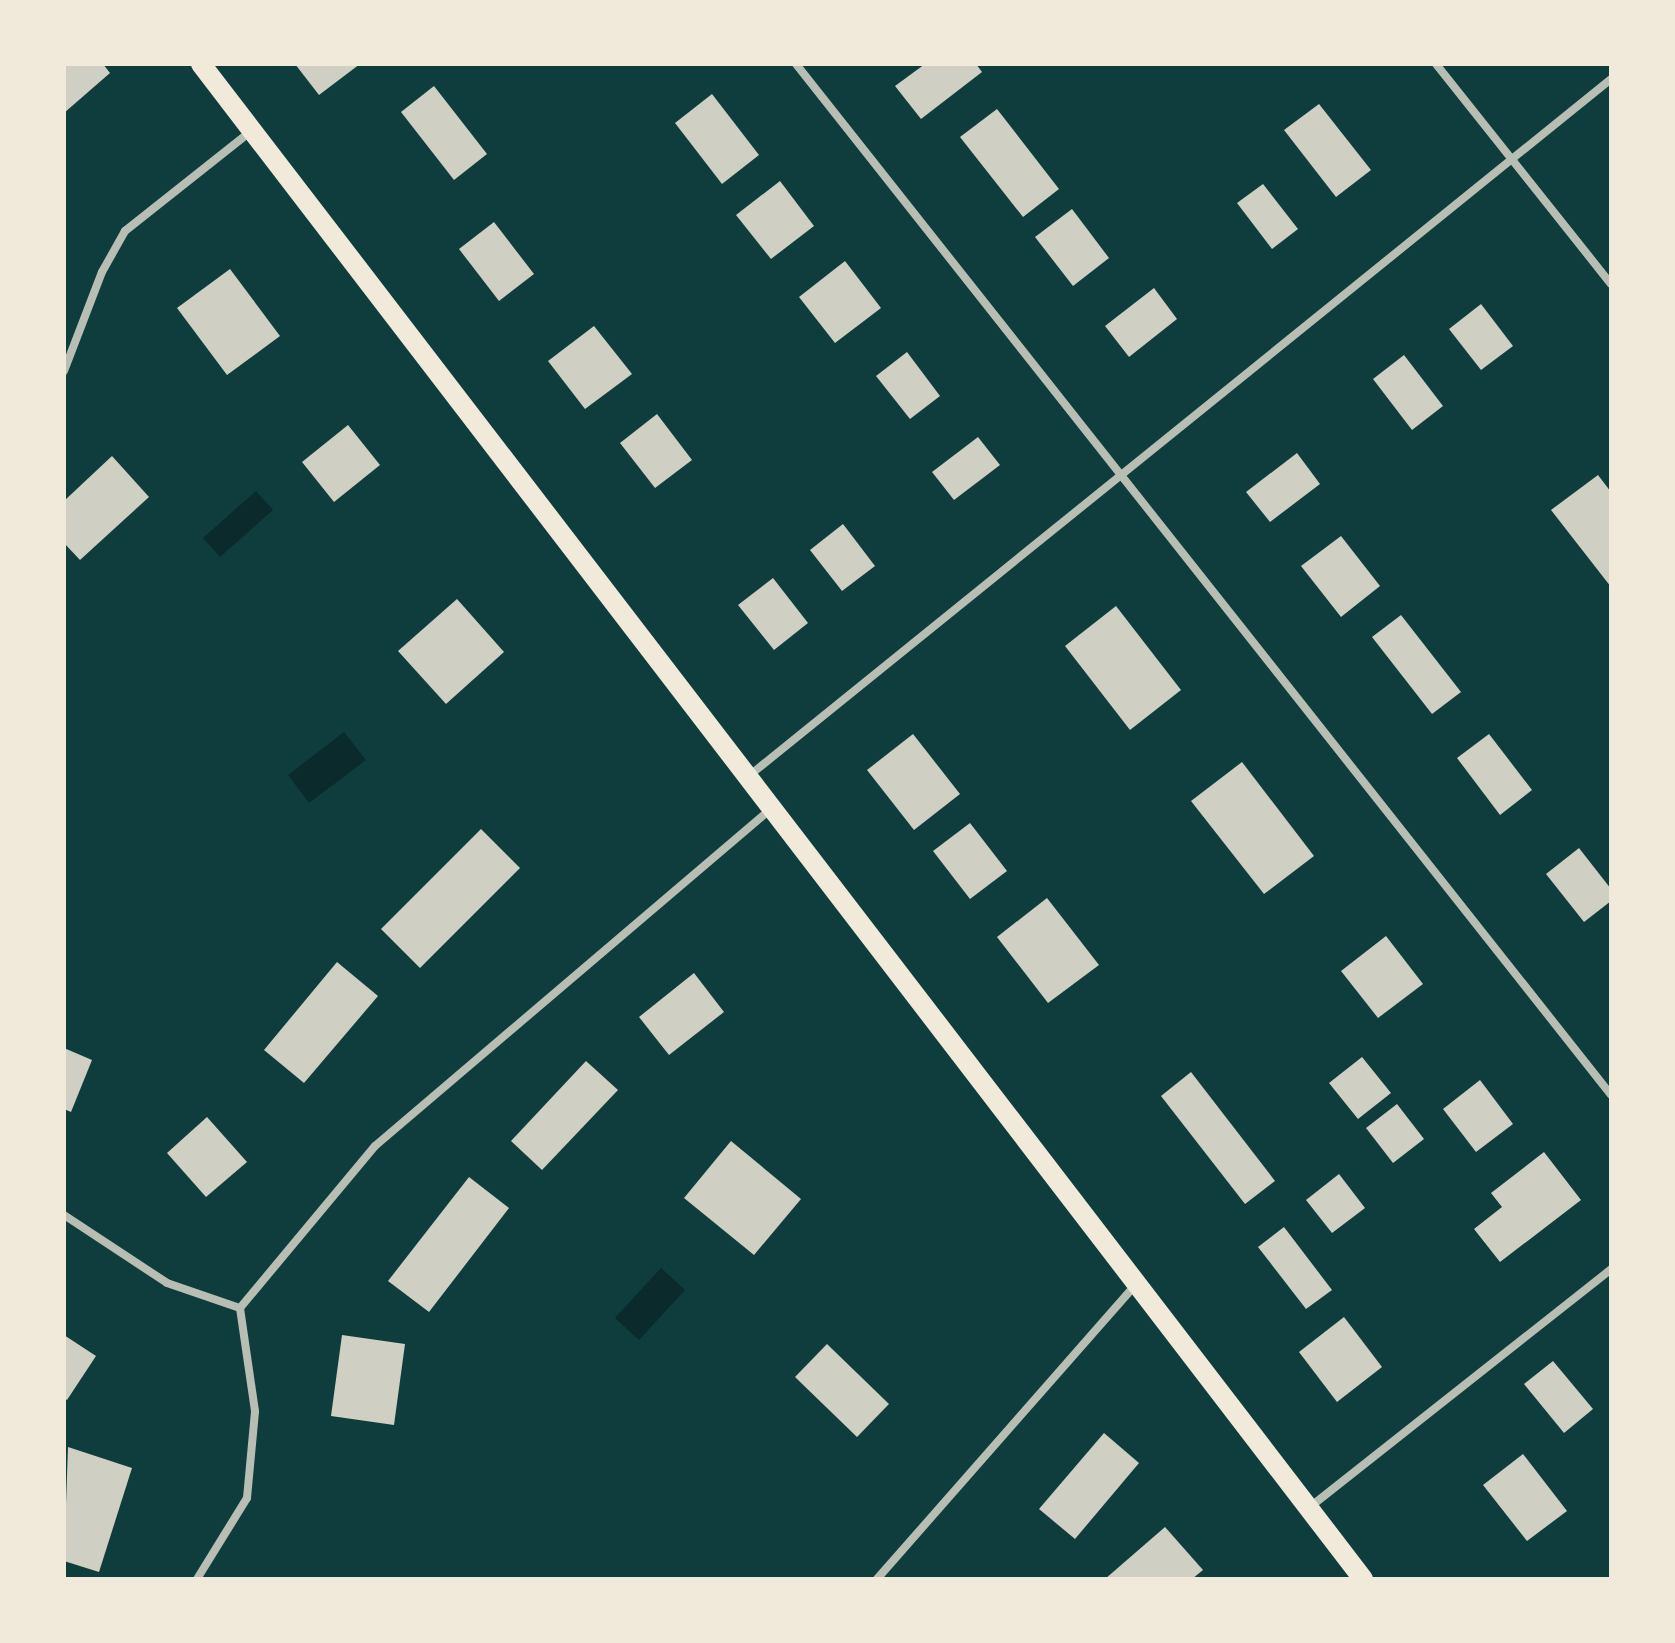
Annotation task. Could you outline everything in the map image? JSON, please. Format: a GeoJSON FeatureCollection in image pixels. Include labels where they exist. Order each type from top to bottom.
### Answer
{"type":"FeatureCollection","features":[{"type":"Feature","properties":{"kind":"main road"},"geometry":{"type":"LineString","coordinates":[[201,64],[1139,1281],[1363,1579]]}},
{"type":"Feature","properties":{"kind":"street"},"geometry":{"type":"LineString","coordinates":[[796,64],[1611,1095]]}},
{"type":"Feature","properties":{"kind":"street"},"geometry":{"type":"LineString","coordinates":[[1436,64],[1611,284]]}},
{"type":"Feature","properties":{"kind":"street"},"geometry":{"type":"LineString","coordinates":[[750,775],[1611,79]]}},
{"type":"Feature","properties":{"kind":"street"},"geometry":{"type":"LineString","coordinates":[[64,371],[102,272],[125,231],[252,131]]}},
{"type":"Feature","properties":{"kind":"street"},"geometry":{"type":"LineString","coordinates":[[197,1579],[247,1498],[255,1411],[240,1308],[375,1146],[774,806]]}},
{"type":"Feature","properties":{"kind":"street"},"geometry":{"type":"LineString","coordinates":[[64,1215],[167,1283],[240,1308]]}},
{"type":"Feature","properties":{"kind":"street"},"geometry":{"type":"LineString","coordinates":[[1309,1508],[1611,1269]]}},
{"type":"Feature","properties":{"kind":"street"},"geometry":{"type":"LineString","coordinates":[[877,1579],[1139,1281]]}},
{"type":"Feature","properties":{"kind":"water"},"geometry":{"type":"Polygon","coordinates":[[[256,491],[273,510],[220,557],[203,538],[256,491]]]}},
{"type":"Feature","properties":{"kind":"water"},"geometry":{"type":"Polygon","coordinates":[[[344,732],[366,760],[309,803],[288,775],[344,732]]]}},
{"type":"Feature","properties":{"kind":"water"},"geometry":{"type":"Polygon","coordinates":[[[661,1268],[685,1290],[639,1340],[615,1318],[661,1268]]]}},
{"type":"Feature","properties":{"kind":"building"},"geometry":{"type":"Polygon","coordinates":[[[64,64],[103,64],[110,73],[64,113],[64,64]]]}},
{"type":"Feature","properties":{"kind":"building"},"geometry":{"type":"Polygon","coordinates":[[[295,64],[360,64],[319,95],[295,64]]]}},
{"type":"Feature","properties":{"kind":"building"},"geometry":{"type":"Polygon","coordinates":[[[925,64],[976,64],[982,72],[921,119],[895,86],[925,64]]]}},
{"type":"Feature","properties":{"kind":"building"},"geometry":{"type":"Polygon","coordinates":[[[434,86],[487,154],[454,180],[401,112],[434,86]]]}},
{"type":"Feature","properties":{"kind":"building"},"geometry":{"type":"Polygon","coordinates":[[[712,94],[759,155],[722,184],[675,123],[712,94]]]}},
{"type":"Feature","properties":{"kind":"building"},"geometry":{"type":"Polygon","coordinates":[[[1319,104],[1371,170],[1336,197],[1284,130],[1319,104]]]}},
{"type":"Feature","properties":{"kind":"building"},"geometry":{"type":"Polygon","coordinates":[[[997,109],[1059,189],[1023,217],[960,137],[997,109]]]}},
{"type":"Feature","properties":{"kind":"building"},"geometry":{"type":"Polygon","coordinates":[[[780,181],[814,226],[771,259],[736,215],[780,181]]]}},
{"type":"Feature","properties":{"kind":"building"},"geometry":{"type":"Polygon","coordinates":[[[1263,184],[1298,229],[1272,249],[1237,203],[1263,184]]]}},
{"type":"Feature","properties":{"kind":"building"},"geometry":{"type":"Polygon","coordinates":[[[1072,209],[1109,258],[1073,286],[1035,237],[1072,209]]]}},
{"type":"Feature","properties":{"kind":"building"},"geometry":{"type":"Polygon","coordinates":[[[494,222],[534,274],[499,301],[459,249],[494,222]]]}},
{"type":"Feature","properties":{"kind":"building"},"geometry":{"type":"Polygon","coordinates":[[[845,261],[881,308],[835,343],[799,297],[845,261]]]}},
{"type":"Feature","properties":{"kind":"building"},"geometry":{"type":"Polygon","coordinates":[[[230,269],[280,336],[227,375],[177,308],[230,269]]]}},
{"type":"Feature","properties":{"kind":"building"},"geometry":{"type":"Polygon","coordinates":[[[1154,288],[1177,319],[1129,357],[1105,326],[1154,288]]]}},
{"type":"Feature","properties":{"kind":"building"},"geometry":{"type":"Polygon","coordinates":[[[1481,304],[1513,346],[1481,370],[1449,329],[1481,304]]]}},
{"type":"Feature","properties":{"kind":"building"},"geometry":{"type":"Polygon","coordinates":[[[594,326],[632,374],[585,409],[548,361],[594,326]]]}},
{"type":"Feature","properties":{"kind":"building"},"geometry":{"type":"Polygon","coordinates":[[[907,352],[940,396],[910,419],[876,376],[907,352]]]}},
{"type":"Feature","properties":{"kind":"building"},"geometry":{"type":"Polygon","coordinates":[[[1404,355],[1443,406],[1412,430],[1373,379],[1404,355]]]}},
{"type":"Feature","properties":{"kind":"building"},"geometry":{"type":"Polygon","coordinates":[[[657,414],[692,460],[655,488],[620,443],[657,414]]]}},
{"type":"Feature","properties":{"kind":"building"},"geometry":{"type":"Polygon","coordinates":[[[348,425],[380,465],[334,502],[302,462],[348,425]]]}},
{"type":"Feature","properties":{"kind":"building"},"geometry":{"type":"Polygon","coordinates":[[[978,437],[1000,465],[954,500],[932,472],[978,437]]]}},
{"type":"Feature","properties":{"kind":"building"},"geometry":{"type":"Polygon","coordinates":[[[1297,453],[1320,484],[1270,522],[1246,492],[1297,453]]]}},
{"type":"Feature","properties":{"kind":"building"},"geometry":{"type":"Polygon","coordinates":[[[112,456],[149,497],[80,560],[64,543],[64,501],[112,456]]]}},
{"type":"Feature","properties":{"kind":"building"},"geometry":{"type":"Polygon","coordinates":[[[1598,475],[1611,492],[1611,587],[1551,510],[1598,475]]]}},
{"type":"Feature","properties":{"kind":"building"},"geometry":{"type":"Polygon","coordinates":[[[843,524],[875,566],[842,591],[810,550],[843,524]]]}},
{"type":"Feature","properties":{"kind":"building"},"geometry":{"type":"Polygon","coordinates":[[[1341,536],[1380,586],[1341,617],[1301,566],[1341,536]]]}},
{"type":"Feature","properties":{"kind":"building"},"geometry":{"type":"Polygon","coordinates":[[[773,578],[808,623],[774,650],[738,605],[773,578]]]}},
{"type":"Feature","properties":{"kind":"building"},"geometry":{"type":"Polygon","coordinates":[[[457,599],[504,652],[446,704],[398,651],[457,599]]]}},
{"type":"Feature","properties":{"kind":"building"},"geometry":{"type":"Polygon","coordinates":[[[1116,606],[1181,690],[1130,730],[1065,646],[1116,606]]]}},
{"type":"Feature","properties":{"kind":"building"},"geometry":{"type":"Polygon","coordinates":[[[1401,615],[1461,692],[1432,714],[1372,637],[1401,615]]]}},
{"type":"Feature","properties":{"kind":"building"},"geometry":{"type":"Polygon","coordinates":[[[913,734],[960,794],[914,830],[867,770],[913,734]]]}},
{"type":"Feature","properties":{"kind":"building"},"geometry":{"type":"Polygon","coordinates":[[[1489,734],[1532,790],[1500,815],[1457,758],[1489,734]]]}},
{"type":"Feature","properties":{"kind":"building"},"geometry":{"type":"Polygon","coordinates":[[[1242,762],[1314,856],[1264,894],[1191,801],[1242,762]]]}},
{"type":"Feature","properties":{"kind":"building"},"geometry":{"type":"Polygon","coordinates":[[[970,823],[1007,871],[970,899],[933,851],[970,823]]]}},
{"type":"Feature","properties":{"kind":"building"},"geometry":{"type":"Polygon","coordinates":[[[481,829],[520,868],[420,968],[381,929],[481,829]]]}},
{"type":"Feature","properties":{"kind":"building"},"geometry":{"type":"Polygon","coordinates":[[[1579,848],[1611,889],[1611,901],[1584,922],[1546,874],[1579,848]]]}},
{"type":"Feature","properties":{"kind":"building"},"geometry":{"type":"Polygon","coordinates":[[[1047,898],[1099,965],[1048,1003],[997,937],[1047,898]]]}},
{"type":"Feature","properties":{"kind":"building"},"geometry":{"type":"Polygon","coordinates":[[[1386,936],[1423,984],[1378,1018],[1341,971],[1386,936]]]}},
{"type":"Feature","properties":{"kind":"building"},"geometry":{"type":"Polygon","coordinates":[[[337,962],[378,996],[304,1083],[264,1050],[337,962]]]}},
{"type":"Feature","properties":{"kind":"building"},"geometry":{"type":"Polygon","coordinates":[[[694,973],[724,1012],[669,1055],[639,1017],[694,973]]]}},
{"type":"Feature","properties":{"kind":"building"},"geometry":{"type":"Polygon","coordinates":[[[64,1048],[92,1060],[71,1112],[64,1109],[64,1048]]]}},
{"type":"Feature","properties":{"kind":"building"},"geometry":{"type":"Polygon","coordinates":[[[1362,1057],[1391,1093],[1358,1119],[1329,1083],[1362,1057]]]}},
{"type":"Feature","properties":{"kind":"building"},"geometry":{"type":"Polygon","coordinates":[[[586,1061],[618,1090],[542,1170],[511,1141],[586,1061]]]}},
{"type":"Feature","properties":{"kind":"building"},"geometry":{"type":"Polygon","coordinates":[[[1191,1072],[1275,1181],[1245,1204],[1161,1096],[1191,1072]]]}},
{"type":"Feature","properties":{"kind":"building"},"geometry":{"type":"Polygon","coordinates":[[[1480,1080],[1513,1124],[1476,1152],[1443,1109],[1480,1080]]]}},
{"type":"Feature","properties":{"kind":"building"},"geometry":{"type":"Polygon","coordinates":[[[1397,1104],[1424,1139],[1393,1163],[1366,1128],[1397,1104]]]}},
{"type":"Feature","properties":{"kind":"building"},"geometry":{"type":"Polygon","coordinates":[[[207,1117],[247,1162],[206,1197],[167,1153],[207,1117]]]}},
{"type":"Feature","properties":{"kind":"building"},"geometry":{"type":"Polygon","coordinates":[[[731,1141],[801,1199],[754,1255],[684,1198],[731,1141]]]}},
{"type":"Feature","properties":{"kind":"building"},"geometry":{"type":"Polygon","coordinates":[[[1544,1152],[1581,1200],[1500,1262],[1474,1229],[1502,1207],[1491,1193],[1544,1152]]]}},
{"type":"Feature","properties":{"kind":"building"},"geometry":{"type":"Polygon","coordinates":[[[1339,1174],[1365,1208],[1332,1233],[1306,1200],[1339,1174]]]}},
{"type":"Feature","properties":{"kind":"building"},"geometry":{"type":"Polygon","coordinates":[[[469,1177],[509,1208],[429,1312],[388,1281],[469,1177]]]}},
{"type":"Feature","properties":{"kind":"building"},"geometry":{"type":"Polygon","coordinates":[[[1284,1227],[1332,1290],[1306,1309],[1258,1247],[1284,1227]]]}},
{"type":"Feature","properties":{"kind":"building"},"geometry":{"type":"Polygon","coordinates":[[[1344,1317],[1382,1367],[1337,1402],[1299,1352],[1344,1317]]]}},
{"type":"Feature","properties":{"kind":"building"},"geometry":{"type":"Polygon","coordinates":[[[64,1335],[96,1356],[67,1400],[64,1398],[64,1335]]]}},
{"type":"Feature","properties":{"kind":"building"},"geometry":{"type":"Polygon","coordinates":[[[342,1335],[405,1344],[394,1425],[331,1416],[342,1335]]]}},
{"type":"Feature","properties":{"kind":"building"},"geometry":{"type":"Polygon","coordinates":[[[827,1344],[889,1404],[857,1437],[795,1377],[827,1344]]]}},
{"type":"Feature","properties":{"kind":"building"},"geometry":{"type":"Polygon","coordinates":[[[1553,1361],[1593,1409],[1564,1433],[1524,1384],[1553,1361]]]}},
{"type":"Feature","properties":{"kind":"building"},"geometry":{"type":"Polygon","coordinates":[[[1104,1433],[1139,1463],[1075,1539],[1039,1509],[1104,1433]]]}},
{"type":"Feature","properties":{"kind":"building"},"geometry":{"type":"Polygon","coordinates":[[[68,1447],[132,1468],[99,1572],[64,1561],[68,1447]]]}},
{"type":"Feature","properties":{"kind":"building"},"geometry":{"type":"Polygon","coordinates":[[[1523,1454],[1567,1511],[1527,1541],[1483,1485],[1523,1454]]]}},
{"type":"Feature","properties":{"kind":"building"},"geometry":{"type":"Polygon","coordinates":[[[1165,1527],[1203,1570],[1192,1579],[1105,1579],[1165,1527]]]}}]}
